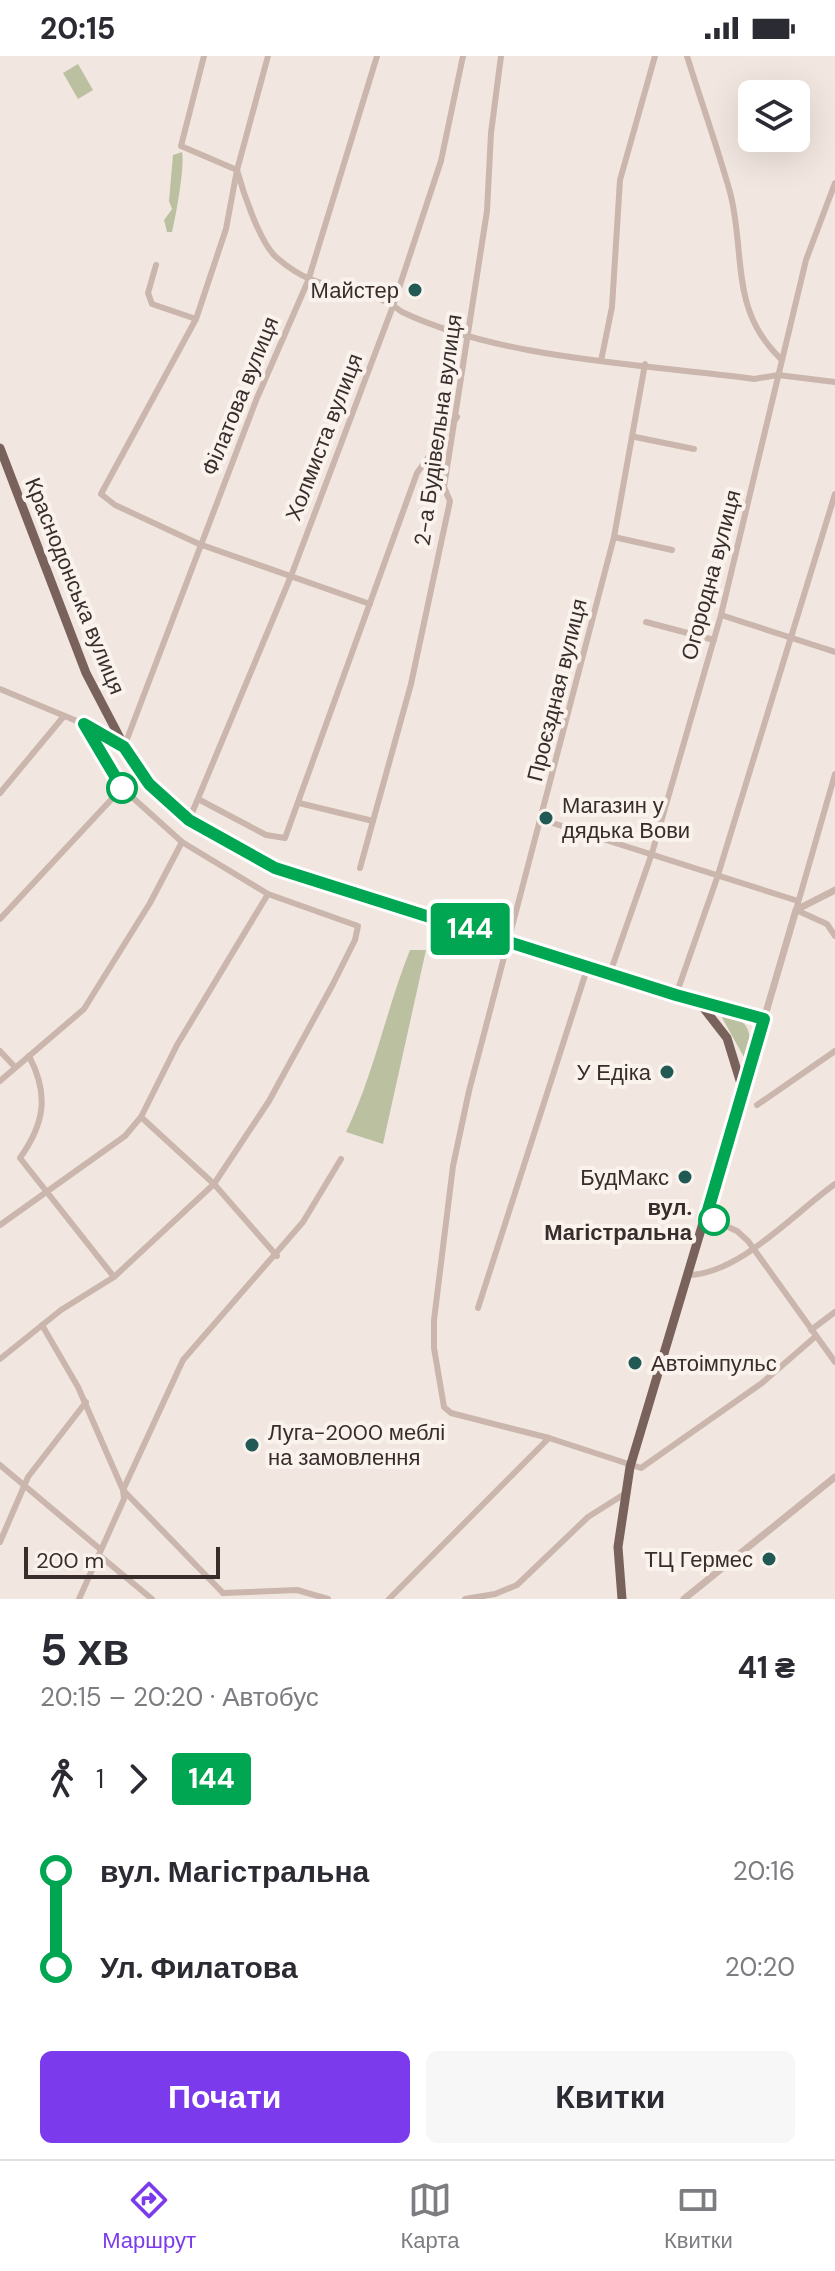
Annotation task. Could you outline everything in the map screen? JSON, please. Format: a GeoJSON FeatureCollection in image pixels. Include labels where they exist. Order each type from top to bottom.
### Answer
{"type":"FeatureCollection","features":[{"type":"Feature","properties":{"kind":"main road","name":"Краснодонська вулиця"},"geometry":{"type":"LineString","coordinates":[[0,448],[86,673],[124,747],[149,784],[189,820],[275,868],[676,995],[764,1019]]}},
{"type":"Feature","properties":{"kind":"main road"},"geometry":{"type":"LineString","coordinates":[[698,1001],[727,1038],[743,1090]]}},
{"type":"Feature","properties":{"kind":"main road"},"geometry":{"type":"LineString","coordinates":[[622,1599],[618,1547],[630,1467],[764,1019]]}},
{"type":"Feature","properties":{"kind":"street"},"geometry":{"type":"LineString","coordinates":[[204,56],[181,146],[237,170]]}},
{"type":"Feature","properties":{"kind":"street"},"geometry":{"type":"LineString","coordinates":[[268,56],[237,170],[226,229],[196,319],[101,494],[115,505],[199,544],[370,604]]}},
{"type":"Feature","properties":{"kind":"street","name":"Філатова вулиця"},"geometry":{"type":"LineString","coordinates":[[124,747],[199,544],[308,281],[377,56]]}},
{"type":"Feature","properties":{"kind":"street","name":"Холмиста вулиця"},"geometry":{"type":"LineString","coordinates":[[189,820],[291,576],[393,306],[441,161],[463,56]]}},
{"type":"Feature","properties":{"kind":"street","name":"2-а Будівельна вулиця"},"geometry":{"type":"LineString","coordinates":[[360,868],[411,684],[450,501],[444,487],[458,415],[487,211],[491,133],[501,56]]}},
{"type":"Feature","properties":{"kind":"street"},"geometry":{"type":"LineString","coordinates":[[601,361],[612,307],[620,180],[655,56]]}},
{"type":"Feature","properties":{"kind":"street"},"geometry":{"type":"LineString","coordinates":[[687,56],[731,195],[746,308],[769,348],[781,359]]}},
{"type":"Feature","properties":{"kind":"street"},"geometry":{"type":"LineString","coordinates":[[237,170],[244,195],[259,224],[261,238],[274,256],[308,281],[393,306],[469,336],[601,361],[754,379],[778,375],[835,382]]}},
{"type":"Feature","properties":{"kind":"street","name":"Огородна вулиця"},"geometry":{"type":"LineString","coordinates":[[610,973],[652,853],[714,640],[806,260],[835,183]]}},
{"type":"Feature","properties":{"kind":"street"},"geometry":{"type":"LineString","coordinates":[[156,265],[148,293],[152,304],[196,319]]}},
{"type":"Feature","properties":{"kind":"street","name":"Проєздная вулиця"},"geometry":{"type":"LineString","coordinates":[[549,1438],[451,1413],[443,1399],[434,1348],[434,1320],[453,1166],[614,537],[635,437],[645,364]]}},
{"type":"Feature","properties":{"kind":"street"},"geometry":{"type":"LineString","coordinates":[[198,799],[266,835],[285,838],[417,473],[458,415]]}},
{"type":"Feature","properties":{"kind":"street"},"geometry":{"type":"LineString","coordinates":[[635,437],[694,449]]}},
{"type":"Feature","properties":{"kind":"street"},"geometry":{"type":"LineString","coordinates":[[676,995],[717,878],[835,494]]}},
{"type":"Feature","properties":{"kind":"street"},"geometry":{"type":"LineString","coordinates":[[614,537],[672,550]]}},
{"type":"Feature","properties":{"kind":"street"},"geometry":{"type":"LineString","coordinates":[[721,615],[835,652]]}},
{"type":"Feature","properties":{"kind":"street"},"geometry":{"type":"LineString","coordinates":[[646,622],[714,640]]}},
{"type":"Feature","properties":{"kind":"street"},"geometry":{"type":"LineString","coordinates":[[0,689],[84,724],[124,747]]}},
{"type":"Feature","properties":{"kind":"street"},"geometry":{"type":"LineString","coordinates":[[0,793],[64,716]]}},
{"type":"Feature","properties":{"kind":"street"},"geometry":{"type":"LineString","coordinates":[[0,1359],[42,1325],[114,1277],[214,1184],[269,1101],[333,984],[355,940],[358,926],[268,894],[182,842],[122,788],[84,724]]}},
{"type":"Feature","properties":{"kind":"street"},"geometry":{"type":"LineString","coordinates":[[764,1019],[835,774]]}},
{"type":"Feature","properties":{"kind":"street"},"geometry":{"type":"LineString","coordinates":[[0,919],[122,788]]}},
{"type":"Feature","properties":{"kind":"street"},"geometry":{"type":"LineString","coordinates":[[299,803],[373,821]]}},
{"type":"Feature","properties":{"kind":"street"},"geometry":{"type":"LineString","coordinates":[[543,820],[652,853],[797,906],[827,924],[835,936]]}},
{"type":"Feature","properties":{"kind":"street"},"geometry":{"type":"LineString","coordinates":[[0,1081],[84,1009],[150,903],[182,842]]}},
{"type":"Feature","properties":{"kind":"street"},"geometry":{"type":"LineString","coordinates":[[797,906],[835,890]]}},
{"type":"Feature","properties":{"kind":"street"},"geometry":{"type":"LineString","coordinates":[[0,1225],[125,1136],[141,1117],[177,1045],[268,894]]}},
{"type":"Feature","properties":{"kind":"street"},"geometry":{"type":"LineString","coordinates":[[478,1308],[588,966]]}},
{"type":"Feature","properties":{"kind":"street"},"geometry":{"type":"LineString","coordinates":[[0,1051],[14,1066]]}},
{"type":"Feature","properties":{"kind":"street"},"geometry":{"type":"LineString","coordinates":[[757,1105],[835,1051]]}},
{"type":"Feature","properties":{"kind":"street"},"geometry":{"type":"LineString","coordinates":[[29,1056],[43,1090],[30,1143],[20,1158],[114,1277]]}},
{"type":"Feature","properties":{"kind":"street"},"geometry":{"type":"LineString","coordinates":[[141,1117],[214,1184],[277,1256]]}},
{"type":"Feature","properties":{"kind":"street"},"geometry":{"type":"LineString","coordinates":[[123,1490],[183,1360],[277,1256],[303,1222],[341,1159]]}},
{"type":"Feature","properties":{"kind":"street"},"geometry":{"type":"LineString","coordinates":[[688,1275],[723,1267],[751,1250],[835,1184]]}},
{"type":"Feature","properties":{"kind":"street"},"geometry":{"type":"LineString","coordinates":[[706,1217],[737,1231],[835,1362]]}},
{"type":"Feature","properties":{"kind":"street"},"geometry":{"type":"LineString","coordinates":[[389,1599],[549,1438],[630,1467],[641,1468],[726,1409],[835,1312]]}},
{"type":"Feature","properties":{"kind":"street"},"geometry":{"type":"LineString","coordinates":[[42,1325],[86,1402],[123,1490],[124,1499],[79,1599]]}},
{"type":"Feature","properties":{"kind":"street"},"geometry":{"type":"LineString","coordinates":[[0,1542],[28,1477],[86,1402]]}},
{"type":"Feature","properties":{"kind":"street"},"geometry":{"type":"LineString","coordinates":[[0,1465],[152,1599]]}},
{"type":"Feature","properties":{"kind":"street"},"geometry":{"type":"LineString","coordinates":[[684,1599],[835,1477]]}},
{"type":"Feature","properties":{"kind":"street"},"geometry":{"type":"LineString","coordinates":[[123,1490],[221,1596],[278,1589],[297,1590],[328,1599]]}},
{"type":"Feature","properties":{"kind":"street"},"geometry":{"type":"LineString","coordinates":[[465,1599],[495,1594],[517,1585],[588,1517],[626,1493]]}},
{"type":"Feature","properties":{"kind":"street"},"geometry":{"type":"LineString","coordinates":[[278,1589],[283,1599]]}},
{"type":"Feature","properties":{"kind":"green space"},"geometry":{"type":"Polygon","coordinates":[[[78,64],[93,90],[78,99],[63,73],[78,64]]]}},
{"type":"Feature","properties":{"kind":"green space"},"geometry":{"type":"Polygon","coordinates":[[[182,152],[176,215],[172,232],[167,232],[164,220],[172,209],[169,201],[173,155],[182,152]]]}},
{"type":"Feature","properties":{"kind":"green space"},"geometry":{"type":"Polygon","coordinates":[[[410,950],[426,950],[383,1144],[346,1132],[410,950]]]}},
{"type":"Feature","properties":{"kind":"green space"},"geometry":{"type":"Polygon","coordinates":[[[720,1014],[737,1018],[747,1028],[750,1041],[745,1059],[720,1014]]]}},
{"type":"Feature","properties":{"kind":"bus line","name":"144"},"geometry":{"type":"LineString","coordinates":[[122,788],[90,739],[84,724],[124,747],[149,784],[189,820],[275,868],[676,995],[764,1019],[706,1217],[714,1220]]}},
{"type":"Feature","properties":{"kind":"place","name":"Майстер"},"geometry":{"type":"Point","coordinates":[415,290]}},
{"type":"Feature","properties":{"kind":"place","name":"Магазин у дядька Вови"},"geometry":{"type":"Point","coordinates":[546,818]}},
{"type":"Feature","properties":{"kind":"place","name":"У Едіка"},"geometry":{"type":"Point","coordinates":[667,1072]}},
{"type":"Feature","properties":{"kind":"place","name":"БудМакс"},"geometry":{"type":"Point","coordinates":[685,1177]}},
{"type":"Feature","properties":{"kind":"place","name":"вул. Магістральна"},"geometry":{"type":"Point","coordinates":[714,1220]}},
{"type":"Feature","properties":{"kind":"place","name":"Автоімпульс"},"geometry":{"type":"Point","coordinates":[635,1363]}},
{"type":"Feature","properties":{"kind":"place","name":"Луга-2000 меблі на замовлення"},"geometry":{"type":"Point","coordinates":[252,1445]}},
{"type":"Feature","properties":{"kind":"place","name":"ТЦ Гермес"},"geometry":{"type":"Point","coordinates":[769,1559]}}]}
